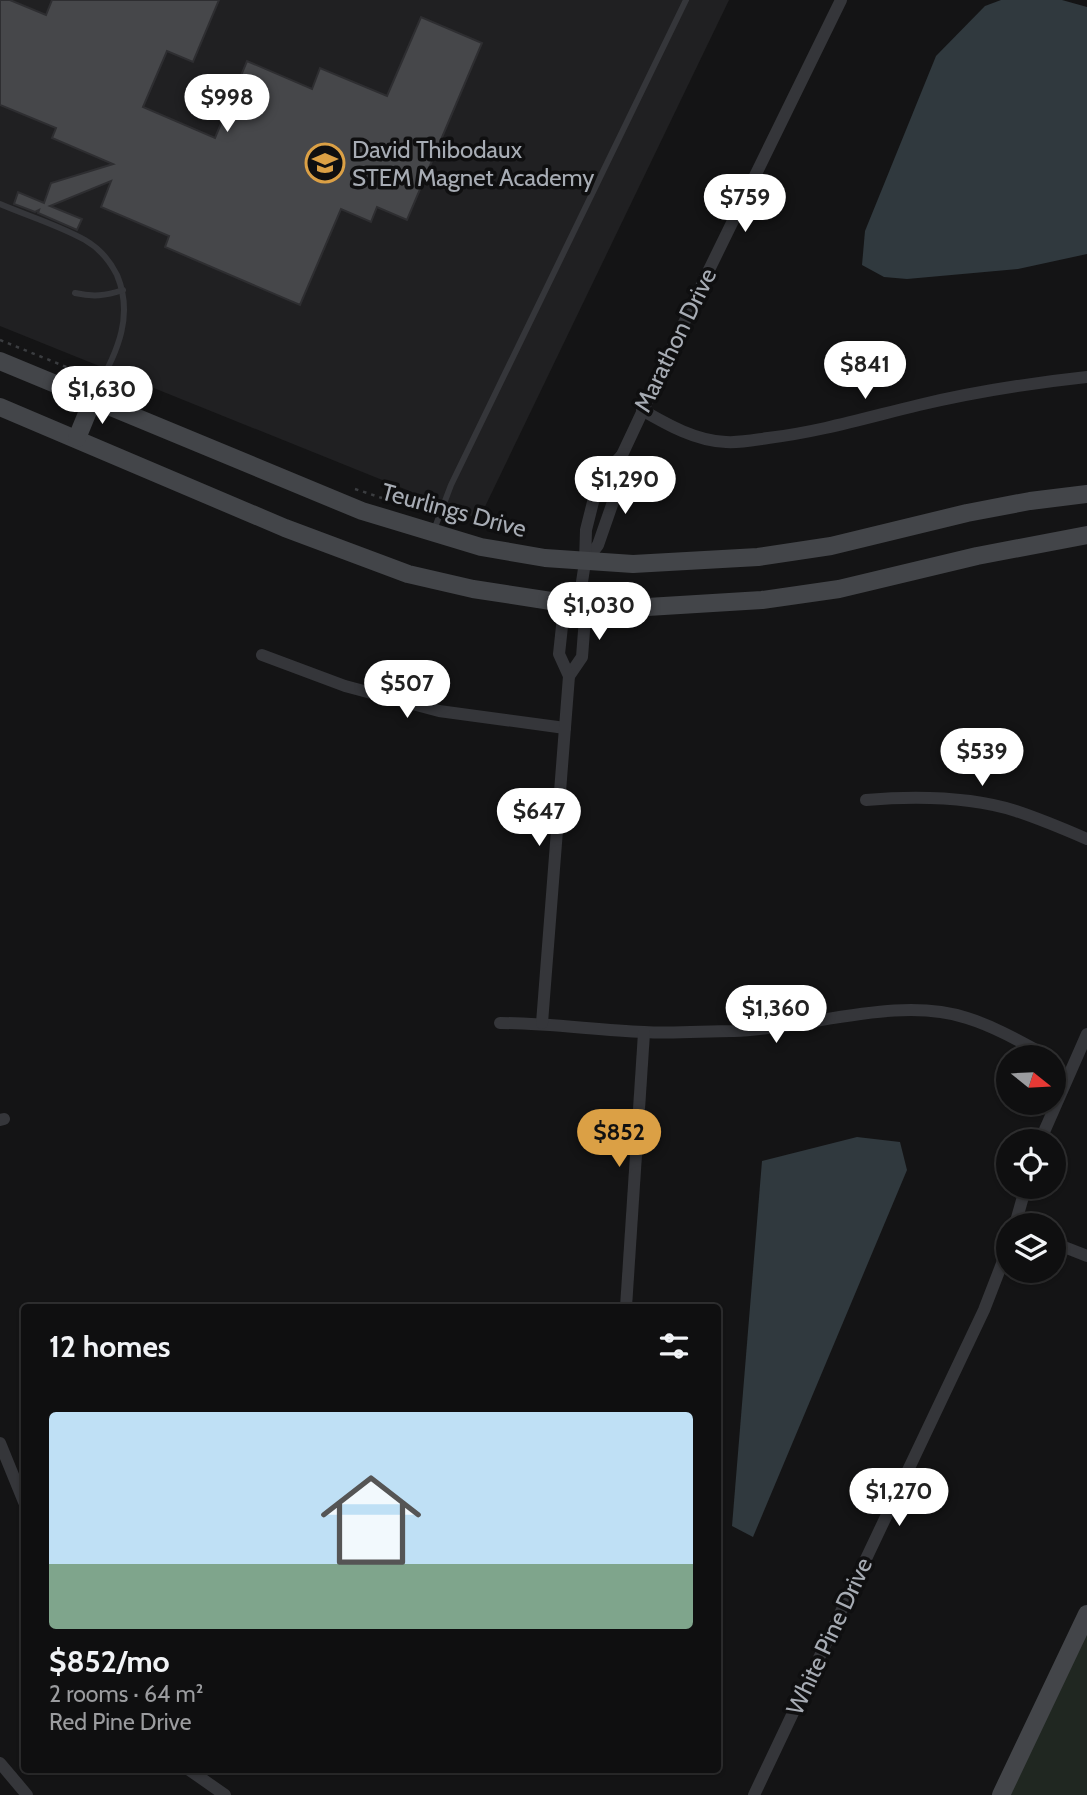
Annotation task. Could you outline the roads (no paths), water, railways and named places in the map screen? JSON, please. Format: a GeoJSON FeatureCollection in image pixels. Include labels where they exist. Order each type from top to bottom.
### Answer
{"type":"FeatureCollection","features":[{"type":"Feature","properties":{"kind":"street","name":"Marathon Drive"},"geometry":{"type":"LineString","coordinates":[[579,602],[585,562],[584,544],[593,502],[608,470],[622,455],[841,0]]}},
{"type":"Feature","properties":{"kind":"street","name":"Teurlings Drive"},"geometry":{"type":"LineString","coordinates":[[0,361],[362,511],[481,547],[585,562],[680,563],[770,555],[831,546],[1017,504],[1087,494]]}},
{"type":"Feature","properties":{"kind":"street"},"geometry":{"type":"LineString","coordinates":[[642,410],[688,433],[707,439],[745,441],[830,427],[991,390],[1087,377]]}},
{"type":"Feature","properties":{"kind":"street"},"geometry":{"type":"LineString","coordinates":[[77,438],[93,400]]}},
{"type":"Feature","properties":{"kind":"street"},"geometry":{"type":"LineString","coordinates":[[0,407],[285,528],[408,574],[473,589],[551,601],[631,608],[762,600],[839,589],[977,556],[1087,535]]}},
{"type":"Feature","properties":{"kind":"street"},"geometry":{"type":"LineString","coordinates":[[569,676],[582,657],[585,618],[579,602]]}},
{"type":"Feature","properties":{"kind":"street"},"geometry":{"type":"LineString","coordinates":[[542,1023],[569,676],[559,654],[563,617],[579,602]]}},
{"type":"Feature","properties":{"kind":"street"},"geometry":{"type":"LineString","coordinates":[[262,655],[345,686],[439,711],[565,728]]}},
{"type":"Feature","properties":{"kind":"street"},"geometry":{"type":"LineString","coordinates":[[866,800],[907,797],[970,802],[1014,811],[1087,839]]}},
{"type":"Feature","properties":{"kind":"street"},"geometry":{"type":"LineString","coordinates":[[500,1023],[542,1023],[645,1032],[764,1030],[914,1010],[967,1018],[1024,1045]]}},
{"type":"Feature","properties":{"kind":"street"},"geometry":{"type":"LineString","coordinates":[[626,1304],[645,1032]]}},
{"type":"Feature","properties":{"kind":"street"},"geometry":{"type":"LineString","coordinates":[[1045,1129],[1087,1034]]}},
{"type":"Feature","properties":{"kind":"street"},"geometry":{"type":"LineString","coordinates":[[1066,1066],[1071,1068]]}},
{"type":"Feature","properties":{"kind":"street"},"geometry":{"type":"LineString","coordinates":[[1066,1247],[1087,1255]]}},
{"type":"Feature","properties":{"kind":"street","name":"White Pine Drive"},"geometry":{"type":"LineString","coordinates":[[754,1795],[984,1310],[996,1279]]}},
{"type":"Feature","properties":{"kind":"street"},"geometry":{"type":"LineString","coordinates":[[0,1443],[21,1495]]}},
{"type":"Feature","properties":{"kind":"street"},"geometry":{"type":"LineString","coordinates":[[1001,1795],[1087,1614]]}},
{"type":"Feature","properties":{"kind":"street"},"geometry":{"type":"LineString","coordinates":[[0,1763],[27,1795]]}},
{"type":"Feature","properties":{"kind":"street"},"geometry":{"type":"LineString","coordinates":[[194,1773],[225,1795]]}},
{"type":"Feature","properties":{"kind":"lane"},"geometry":{"type":"LineString","coordinates":[[433,532],[451,485],[686,0]]}},
{"type":"Feature","properties":{"kind":"lane"},"geometry":{"type":"LineString","coordinates":[[0,204],[85,240],[101,251],[113,268],[123,290],[125,311],[122,331],[93,400]]}},
{"type":"Feature","properties":{"kind":"lane"},"geometry":{"type":"LineString","coordinates":[[75,293],[91,297],[123,290]]}},
{"type":"Feature","properties":{"kind":"place","name":"David Thibodaux STEM Magnet Academy"},"geometry":{"type":"Point","coordinates":[325,163]}}]}
